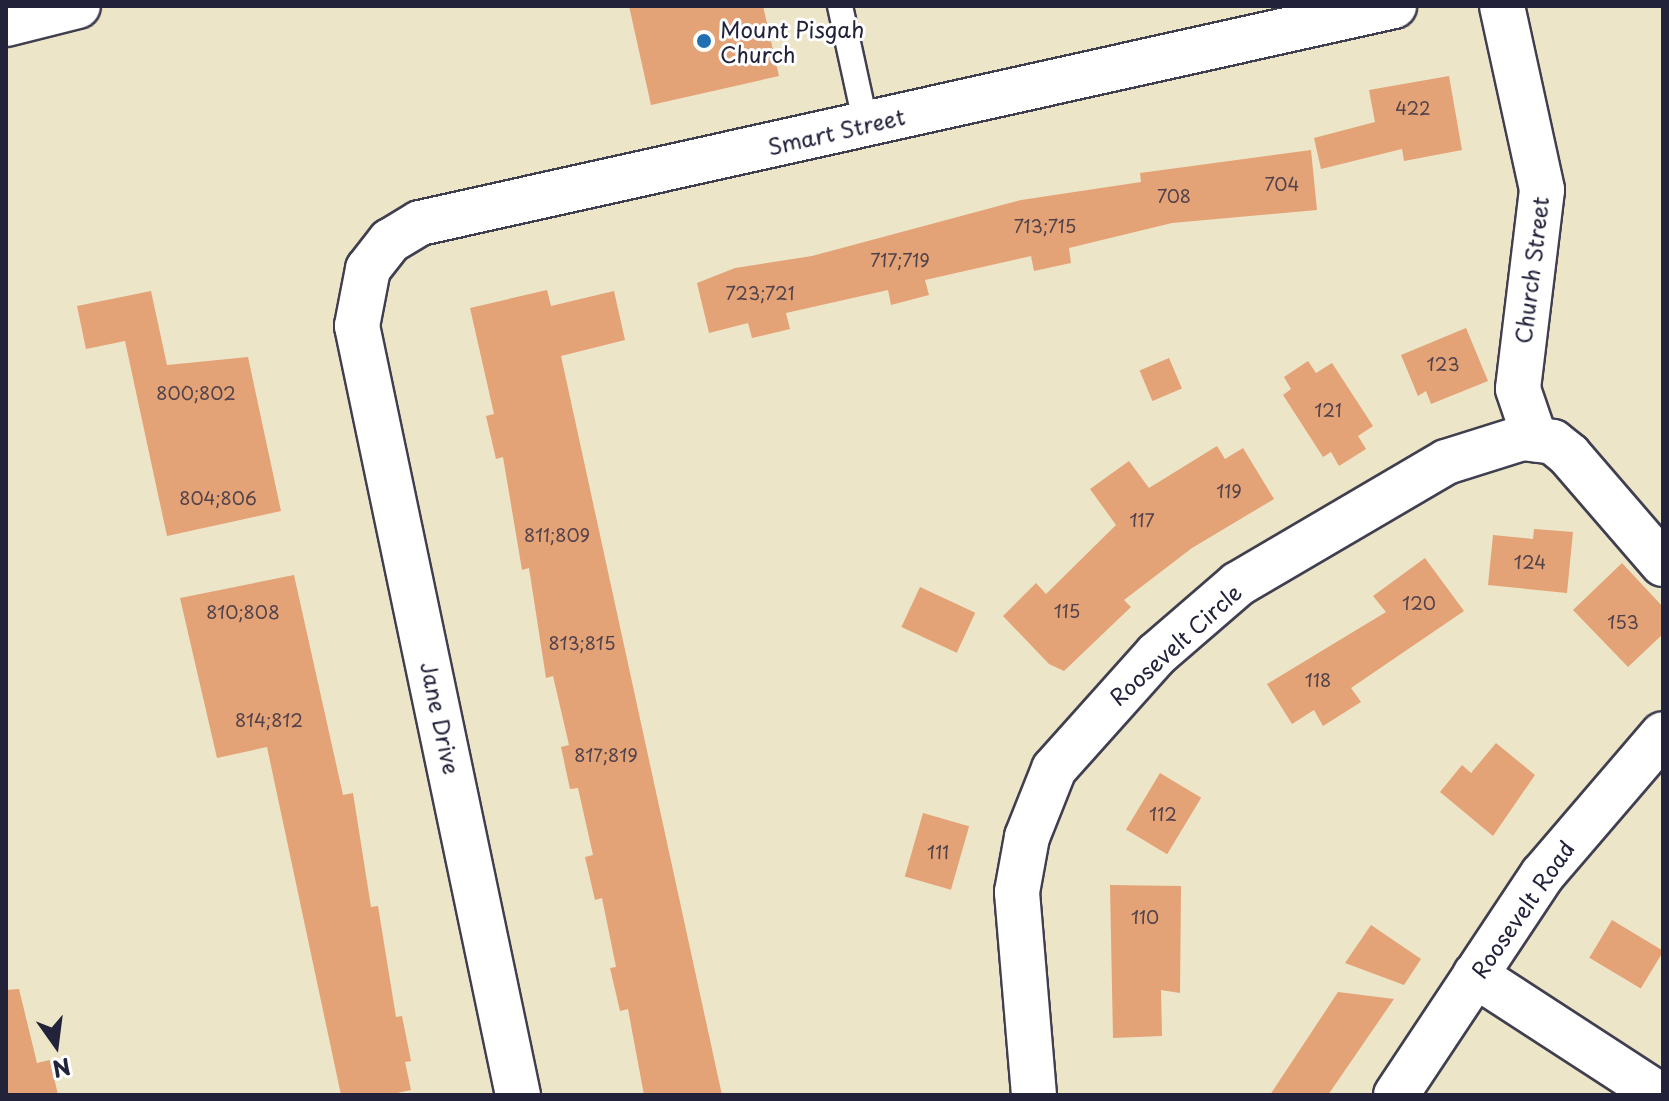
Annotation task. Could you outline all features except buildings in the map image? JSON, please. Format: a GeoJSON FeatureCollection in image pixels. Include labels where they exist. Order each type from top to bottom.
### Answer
{"type":"FeatureCollection","features":[{"type":"Feature","properties":{"kind":"street"},"geometry":{"type":"LineString","coordinates":[[6,24],[78,6]]}},
{"type":"Feature","properties":{"kind":"street","name":"Smart Street"},"geometry":{"type":"LineString","coordinates":[[360,341],[357,302],[368,269],[390,241],[420,223],[1394,6]]}},
{"type":"Feature","properties":{"kind":"street","name":"Church Street"},"geometry":{"type":"LineString","coordinates":[[1502,6],[1542,190],[1518,389],[1535,439]]}},
{"type":"Feature","properties":{"kind":"street","name":"Jane Drive"},"geometry":{"type":"LineString","coordinates":[[360,341],[518,1095]]}},
{"type":"Feature","properties":{"kind":"street"},"geometry":{"type":"LineString","coordinates":[[1535,439],[1569,455],[1663,564]]}},
{"type":"Feature","properties":{"kind":"street","name":"Roosevelt Circle"},"geometry":{"type":"LineString","coordinates":[[1034,1095],[1017,892],[1027,837],[1054,769],[1157,654],[1238,584],[1446,462],[1484,446],[1535,439]]}},
{"type":"Feature","properties":{"kind":"street","name":"Roosevelt Road"},"geometry":{"type":"LineString","coordinates":[[1396,1095],[1543,874],[1663,734]]}},
{"type":"Feature","properties":{"kind":"street"},"geometry":{"type":"LineString","coordinates":[[1475,975],[1660,1095]]}},
{"type":"Feature","properties":{"kind":"lane"},"geometry":{"type":"LineString","coordinates":[[840,6],[866,125]]}},
{"type":"Feature","properties":{"kind":"place","name":"Mount Pisgah Church"},"geometry":{"type":"Point","coordinates":[704,41]}}]}
